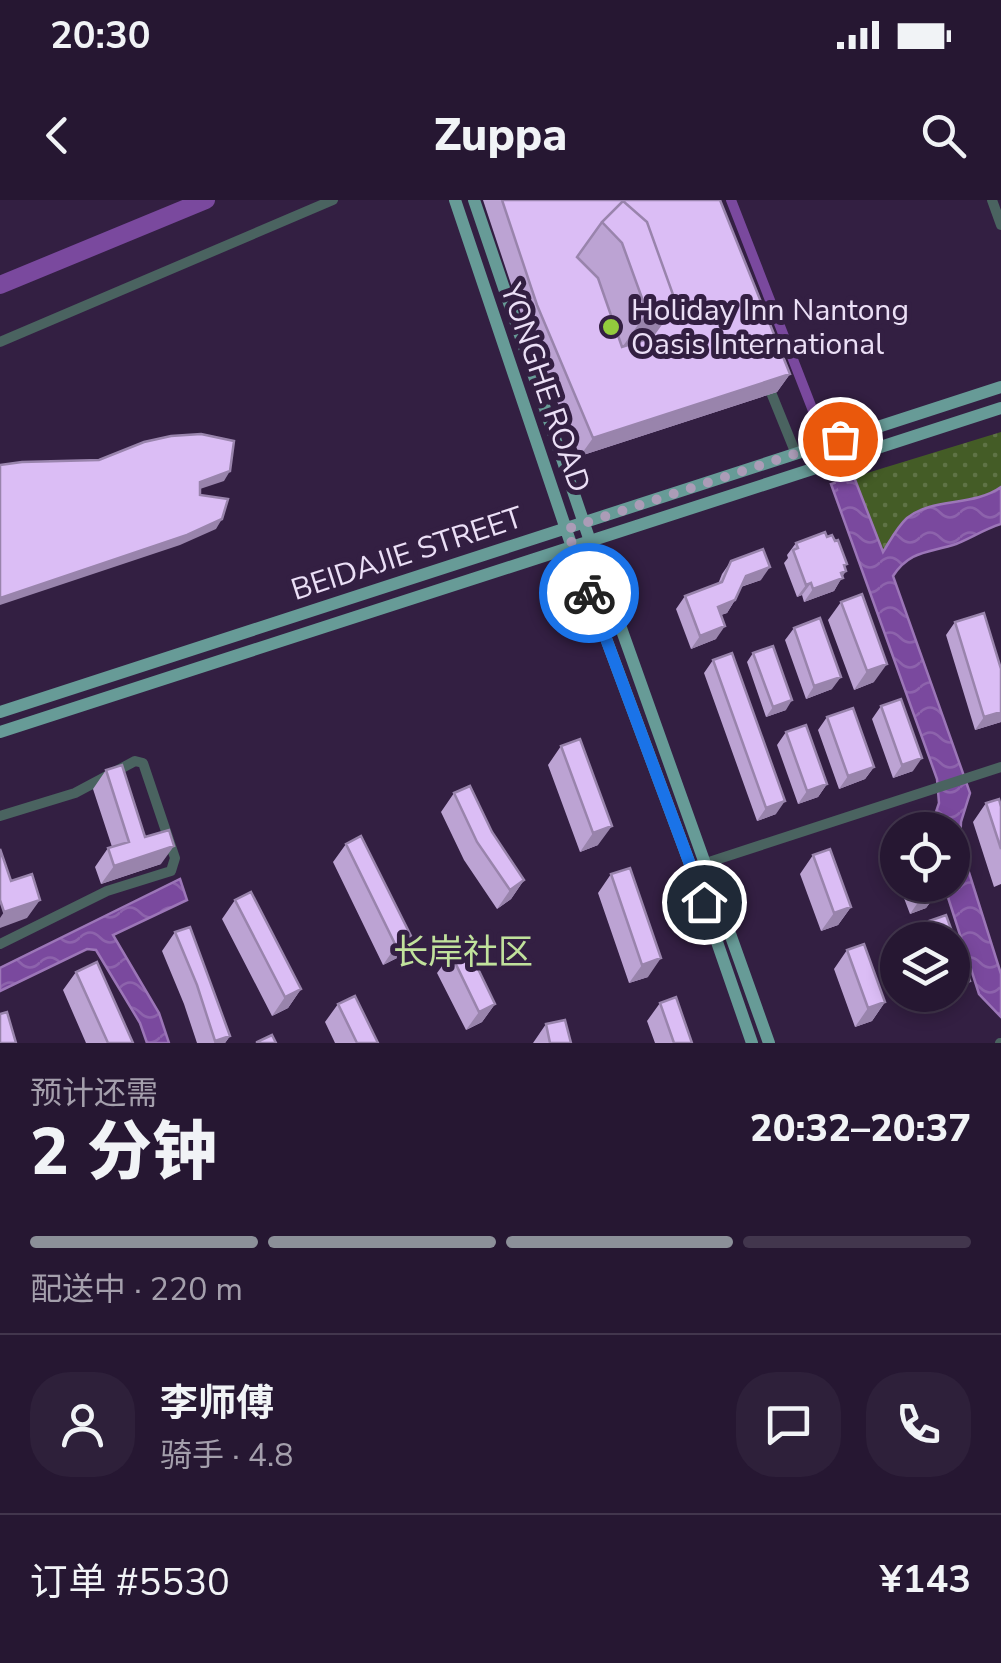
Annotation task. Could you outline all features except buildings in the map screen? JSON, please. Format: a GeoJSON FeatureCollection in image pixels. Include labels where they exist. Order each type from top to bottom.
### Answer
{"type":"FeatureCollection","features":[{"type":"Feature","properties":{"kind":"main road","name":"YONGHE ROAD"},"geometry":{"type":"LineString","coordinates":[[455,200],[572,547],[752,1043]]}},
{"type":"Feature","properties":{"kind":"main road","name":"YONGHE ROAD"},"geometry":{"type":"LineString","coordinates":[[474,200],[590,541],[769,1043]]}},
{"type":"Feature","properties":{"kind":"main road","name":"BEIDAJIE STREET"},"geometry":{"type":"LineString","coordinates":[[0,712],[1001,386]]}},
{"type":"Feature","properties":{"kind":"main road","name":"BEIDAJIE STREET"},"geometry":{"type":"LineString","coordinates":[[0,732],[1001,408]]}},
{"type":"Feature","properties":{"kind":"street"},"geometry":{"type":"LineString","coordinates":[[0,342],[332,200]]}},
{"type":"Feature","properties":{"kind":"street"},"geometry":{"type":"LineString","coordinates":[[992,200],[1001,226]]}},
{"type":"Feature","properties":{"kind":"street"},"geometry":{"type":"LineString","coordinates":[[519,330],[531,315]]}},
{"type":"Feature","properties":{"kind":"street"},"geometry":{"type":"LineString","coordinates":[[747,383],[766,378],[796,454]]}},
{"type":"Feature","properties":{"kind":"street"},"geometry":{"type":"LineString","coordinates":[[0,816],[75,793],[135,762],[143,763],[175,858],[171,871],[107,891],[0,944]]}},
{"type":"Feature","properties":{"kind":"street"},"geometry":{"type":"LineString","coordinates":[[706,863],[1001,767]]}},
{"type":"Feature","properties":{"kind":"green space"},"geometry":{"type":"Polygon","coordinates":[[[1001,432],[1001,487],[984,496],[923,511],[903,527],[883,553],[854,477],[1001,432]]]}},
{"type":"Feature","properties":{"kind":"water"},"geometry":{"type":"Polygon","coordinates":[[[854,477],[883,552],[900,526],[917,511],[978,497],[1001,487],[1001,524],[913,557],[893,576],[970,793],[964,812],[936,812],[937,779],[831,484],[854,477]]]}},
{"type":"Feature","properties":{"kind":"water"},"geometry":{"type":"Polygon","coordinates":[[[970,876],[1001,974],[1001,1017],[979,994],[970,966],[970,922],[956,922],[949,902],[970,902],[970,876]]]}},
{"type":"Feature","properties":{"kind":"water"},"geometry":{"type":"Polygon","coordinates":[[[180,879],[187,900],[113,935],[159,1013],[169,1043],[147,1043],[140,1023],[96,950],[87,949],[0,991],[0,968],[180,879]]]}},
{"type":"Feature","properties":{"kind":"waterway"},"geometry":{"type":"LineString","coordinates":[[0,285],[206,200]]}},
{"type":"Feature","properties":{"kind":"waterway"},"geometry":{"type":"LineString","coordinates":[[731,200],[845,493]]}},
{"type":"Feature","properties":{"kind":"way so far"},"geometry":{"type":"LineString","coordinates":[[589,593],[567,529],[840,439]]}},
{"type":"Feature","properties":{"kind":"place","name":"Holiday Inn Nantong Oasis International"},"geometry":{"type":"Point","coordinates":[611,327]}},
{"type":"Feature","properties":{"kind":"district","name":"长岸社区"},"geometry":{"type":"Point","coordinates":[463,952]}},
{"type":"Feature","properties":{"kind":"route"},"geometry":{"type":"LineString","coordinates":[[589,593],[704,902]]}}]}
